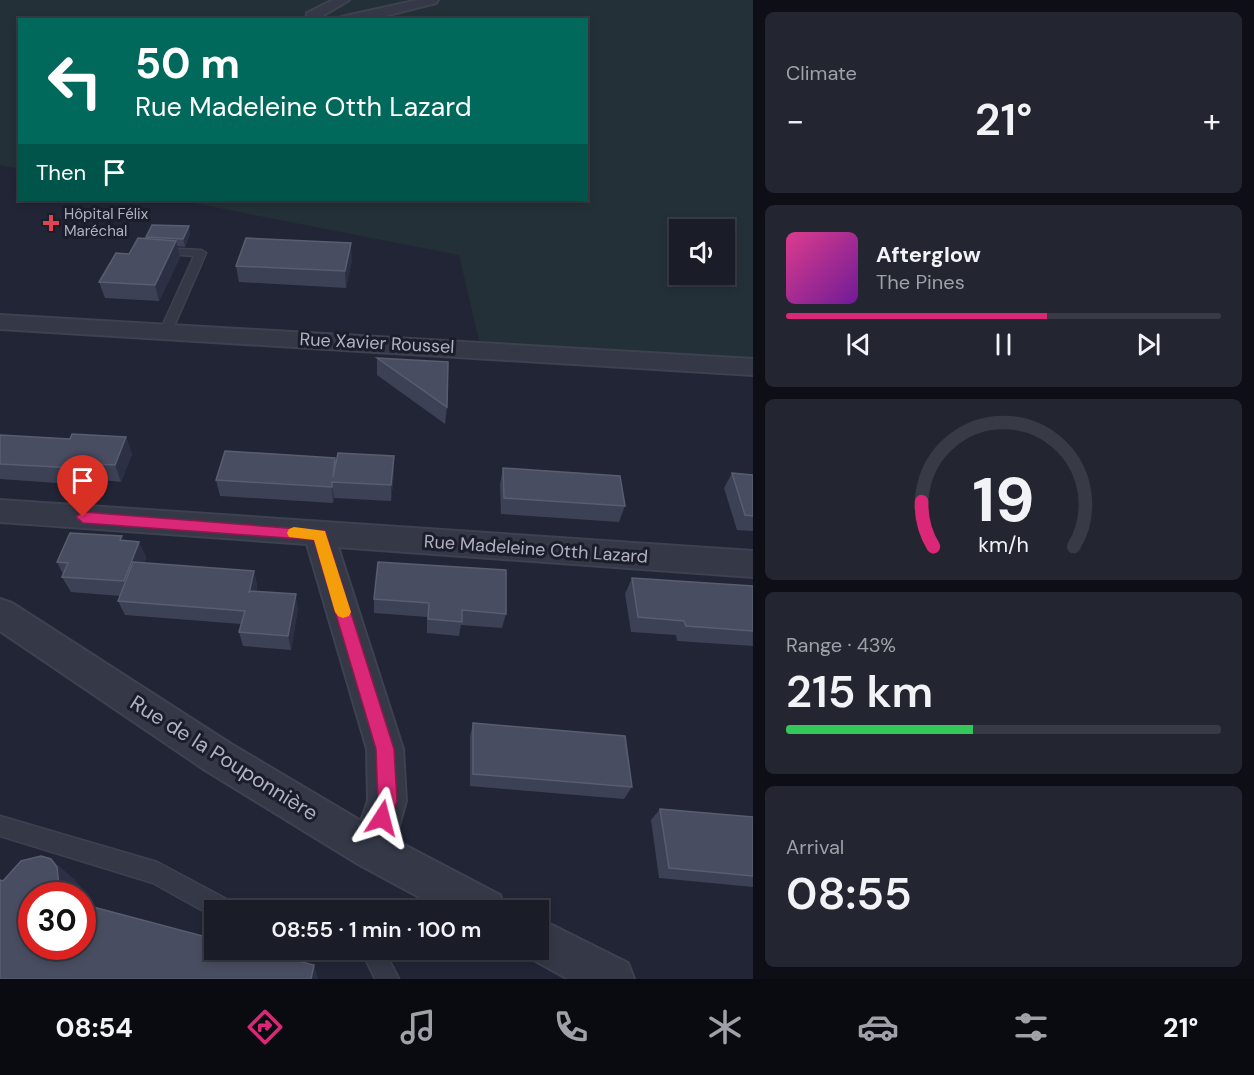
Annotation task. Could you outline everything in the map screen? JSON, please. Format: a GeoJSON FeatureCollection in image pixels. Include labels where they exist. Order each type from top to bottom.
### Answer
{"type":"FeatureCollection","features":[{"type":"Feature","properties":{"kind":"street"},"geometry":{"type":"LineString","coordinates":[[312,18],[312,16],[343,0]]}},
{"type":"Feature","properties":{"kind":"street"},"geometry":{"type":"LineString","coordinates":[[357,18],[427,0]]}},
{"type":"Feature","properties":{"kind":"street","name":"Rue Xavier Roussel"},"geometry":{"type":"LineString","coordinates":[[0,322],[753,367]]}},
{"type":"Feature","properties":{"kind":"street","name":"Rue Madeleine Otth Lazard"},"geometry":{"type":"LineString","coordinates":[[4,514],[753,564]]}},
{"type":"Feature","properties":{"kind":"street"},"geometry":{"type":"LineString","coordinates":[[320,535],[385,749],[387,801],[372,850]]}},
{"type":"Feature","properties":{"kind":"street","name":"Rue de la Pouponnière"},"geometry":{"type":"LineString","coordinates":[[0,613],[218,757],[372,850],[465,900]]}},
{"type":"Feature","properties":{"kind":"street"},"geometry":{"type":"LineString","coordinates":[[549,945],[612,979]]}},
{"type":"Feature","properties":{"kind":"lane"},"geometry":{"type":"LineString","coordinates":[[145,250],[201,253],[166,331]]}},
{"type":"Feature","properties":{"kind":"lane"},"geometry":{"type":"LineString","coordinates":[[0,826],[157,873],[206,900]]}},
{"type":"Feature","properties":{"kind":"lane"},"geometry":{"type":"LineString","coordinates":[[377,960],[387,979]]}},
{"type":"Feature","properties":{"kind":"shaded area"},"geometry":{"type":"Polygon","coordinates":[[[0,0],[407,0],[411,2],[433,0],[753,0],[753,367],[481,349],[459,255],[183,201],[588,201],[588,18],[18,18],[18,169],[0,165],[0,0]]]}},
{"type":"Feature","properties":{"kind":"building"},"geometry":{"type":"Polygon","coordinates":[[[152,225],[189,226],[183,239],[146,237],[152,225]]]}},
{"type":"Feature","properties":{"kind":"building"},"geometry":{"type":"Polygon","coordinates":[[[138,238],[176,241],[155,285],[99,282],[116,253],[129,254],[138,238]]]}},
{"type":"Feature","properties":{"kind":"building"},"geometry":{"type":"Polygon","coordinates":[[[246,238],[351,243],[345,271],[236,266],[246,238]]]}},
{"type":"Feature","properties":{"kind":"building"},"geometry":{"type":"Polygon","coordinates":[[[377,358],[448,362],[447,407],[377,358]]]}},
{"type":"Feature","properties":{"kind":"building"},"geometry":{"type":"Polygon","coordinates":[[[72,434],[126,437],[115,465],[96,464],[94,469],[0,464],[0,435],[70,439],[72,434]]]}},
{"type":"Feature","properties":{"kind":"building"},"geometry":{"type":"Polygon","coordinates":[[[225,451],[335,458],[333,477],[338,453],[394,456],[391,485],[332,482],[332,487],[216,480],[225,451]]]}},
{"type":"Feature","properties":{"kind":"building"},"geometry":{"type":"Polygon","coordinates":[[[503,468],[620,476],[625,506],[504,498],[503,468]]]}},
{"type":"Feature","properties":{"kind":"building"},"geometry":{"type":"Polygon","coordinates":[[[732,473],[753,475],[753,516],[745,515],[732,473]]]}},
{"type":"Feature","properties":{"kind":"building"},"geometry":{"type":"Polygon","coordinates":[[[70,533],[122,536],[120,540],[139,542],[124,581],[62,577],[68,563],[57,562],[70,533]]]}},
{"type":"Feature","properties":{"kind":"building"},"geometry":{"type":"Polygon","coordinates":[[[133,562],[254,571],[249,591],[296,594],[288,636],[239,632],[245,611],[118,601],[133,562]]]}},
{"type":"Feature","properties":{"kind":"building"},"geometry":{"type":"Polygon","coordinates":[[[378,562],[506,570],[506,614],[462,610],[462,622],[428,619],[429,603],[374,599],[378,562]]]}},
{"type":"Feature","properties":{"kind":"building"},"geometry":{"type":"Polygon","coordinates":[[[632,578],[753,586],[753,631],[686,626],[684,621],[638,617],[632,578]]]}},
{"type":"Feature","properties":{"kind":"building"},"geometry":{"type":"Polygon","coordinates":[[[473,723],[625,736],[632,787],[473,774],[473,723]]]}},
{"type":"Feature","properties":{"kind":"building"},"geometry":{"type":"Polygon","coordinates":[[[660,809],[753,817],[753,876],[669,868],[660,809]]]}},
{"type":"Feature","properties":{"kind":"building"},"geometry":{"type":"Polygon","coordinates":[[[41,856],[51,859],[57,867],[59,882],[18,882],[18,960],[96,960],[96,908],[204,936],[204,960],[294,960],[314,965],[311,979],[0,979],[0,880],[3,881],[21,861],[41,856]]]}},
{"type":"Feature","properties":{"kind":"slow traffic"},"geometry":{"type":"LineString","coordinates":[[294,533],[320,535],[343,612]]}},
{"type":"Feature","properties":{"kind":"place","name":"Hôpital Félix Maréchal"},"geometry":{"type":"Point","coordinates":[51,223]}},
{"type":"Feature","properties":{"kind":"route"},"geometry":{"type":"LineString","coordinates":[[83,517],[320,535],[385,749],[387,801],[382,818]]}}]}
